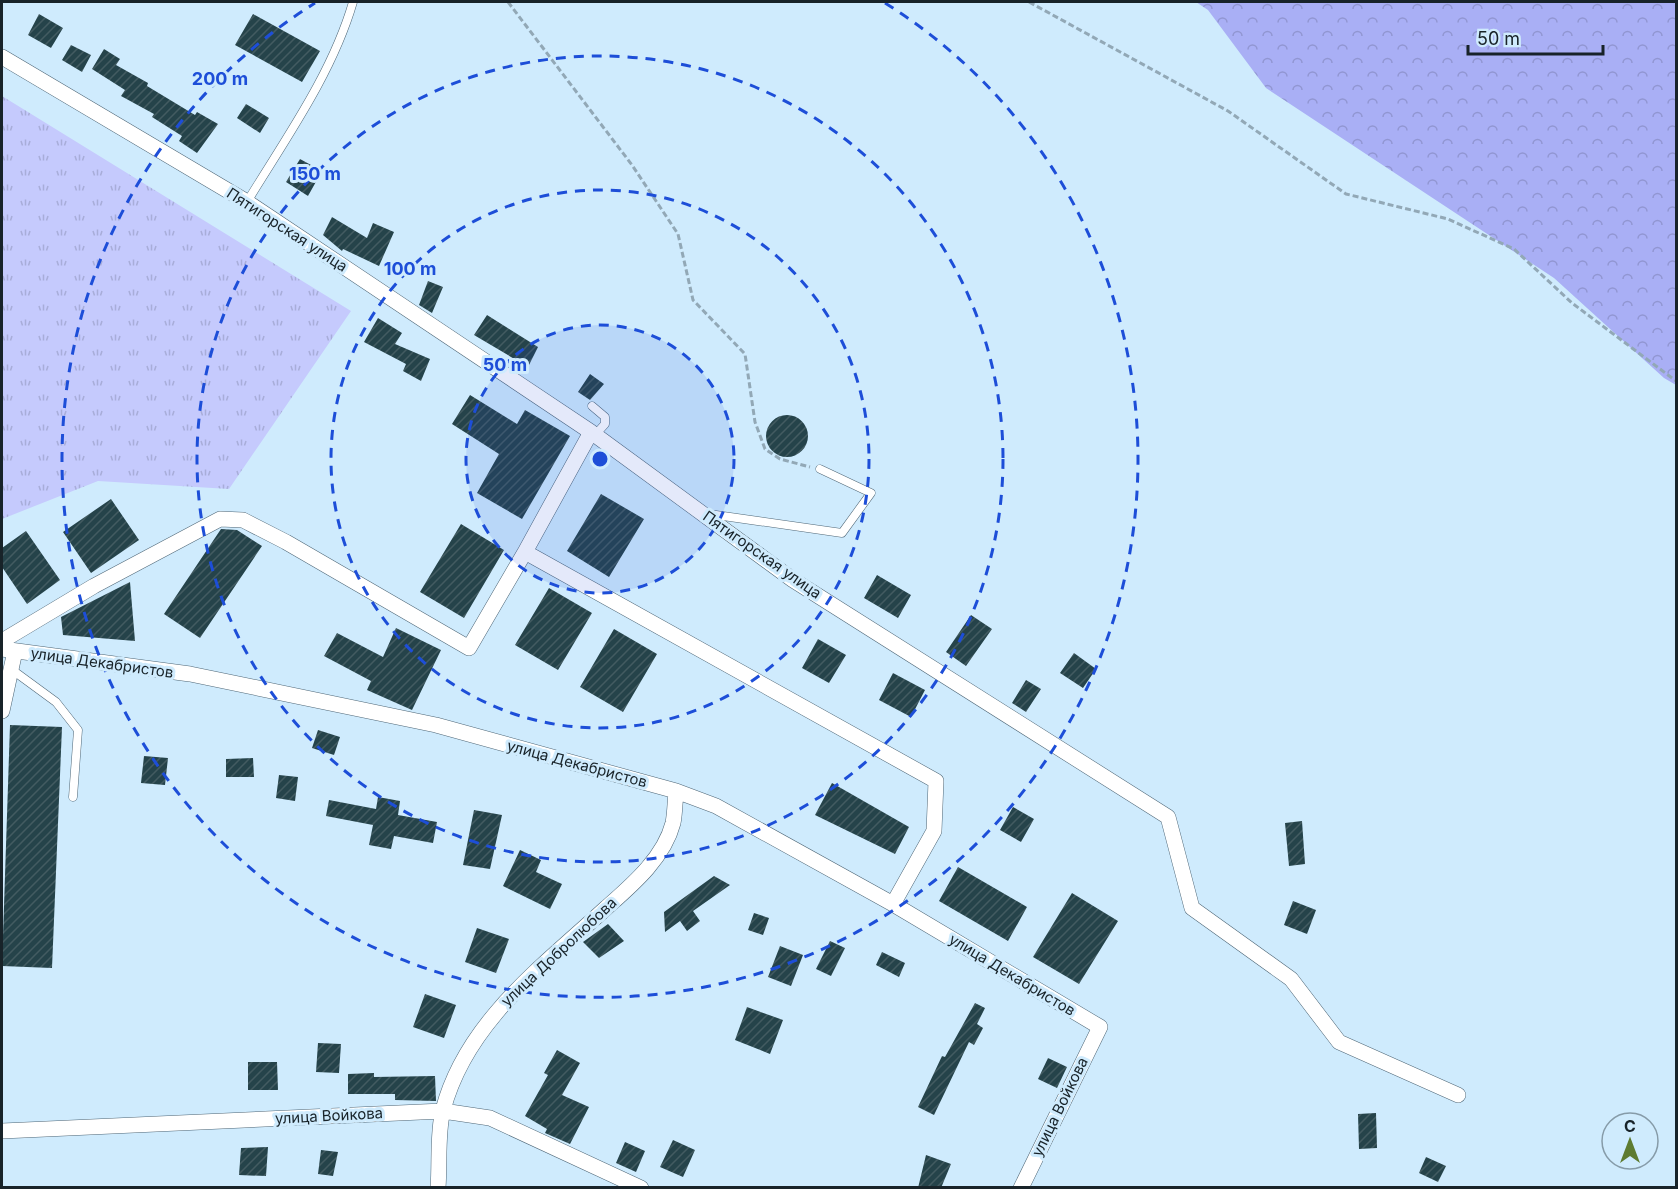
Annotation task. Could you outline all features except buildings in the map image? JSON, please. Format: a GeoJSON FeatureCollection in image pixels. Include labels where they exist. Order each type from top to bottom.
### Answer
{"type":"FeatureCollection","features":[{"type":"Feature","properties":{"kind":"street","name":"Пятигорская улица"},"geometry":{"type":"LineString","coordinates":[[2,57],[247,202],[593,433],[793,580],[1168,817],[1192,908],[1291,979],[1339,1042],[1458,1095]]}},
{"type":"Feature","properties":{"kind":"street"},"geometry":{"type":"LineString","coordinates":[[2,641],[94,586],[220,519],[243,520],[286,542],[469,648],[593,433]]}},
{"type":"Feature","properties":{"kind":"street"},"geometry":{"type":"LineString","coordinates":[[525,552],[936,781],[934,831],[893,904]]}},
{"type":"Feature","properties":{"kind":"street"},"geometry":{"type":"LineString","coordinates":[[2,711],[11,669],[8,650]]}},
{"type":"Feature","properties":{"kind":"street","name":"улица Декабристов"},"geometry":{"type":"LineString","coordinates":[[8,650],[190,674],[425,723],[676,791],[716,806],[893,904],[1100,1027]]}},
{"type":"Feature","properties":{"kind":"street","name":"улица Добролюбова"},"geometry":{"type":"LineString","coordinates":[[438,1188],[443,1111],[457,1076],[476,1039],[503,1003],[641,876],[662,847],[673,824],[676,791]]}},
{"type":"Feature","properties":{"kind":"street","name":"улица Войкова"},"geometry":{"type":"LineString","coordinates":[[1021,1188],[1100,1027]]}},
{"type":"Feature","properties":{"kind":"street","name":"улица Войкова"},"geometry":{"type":"LineString","coordinates":[[2,1131],[443,1111],[490,1118],[641,1188]]}},
{"type":"Feature","properties":{"kind":"lane"},"geometry":{"type":"LineString","coordinates":[[247,202],[328,67],[345,30],[353,2]]}},
{"type":"Feature","properties":{"kind":"lane"},"geometry":{"type":"LineString","coordinates":[[592,406],[605,417],[604,424],[593,433]]}},
{"type":"Feature","properties":{"kind":"lane"},"geometry":{"type":"LineString","coordinates":[[702,513],[842,533],[871,493],[820,469]]}},
{"type":"Feature","properties":{"kind":"lane"},"geometry":{"type":"LineString","coordinates":[[11,669],[56,702],[78,730],[73,797]]}},
{"type":"Feature","properties":{"kind":"path"},"geometry":{"type":"LineString","coordinates":[[508,2],[632,165],[678,234],[693,300],[745,354],[755,422],[765,449],[780,459],[820,469]]}},
{"type":"Feature","properties":{"kind":"path"},"geometry":{"type":"LineString","coordinates":[[1029,2],[1228,111],[1346,194],[1448,219],[1514,249],[1572,303],[1677,381]]}},
{"type":"Feature","properties":{"kind":"green space"},"geometry":{"type":"Polygon","coordinates":[[[1196,2],[1676,2],[1676,385],[1664,378],[1554,278],[1266,88],[1208,10],[1196,2]]]}},
{"type":"Feature","properties":{"kind":"green space"},"geometry":{"type":"Polygon","coordinates":[[[2,96],[351,311],[229,489],[98,481],[2,519],[2,96]]]}}]}
